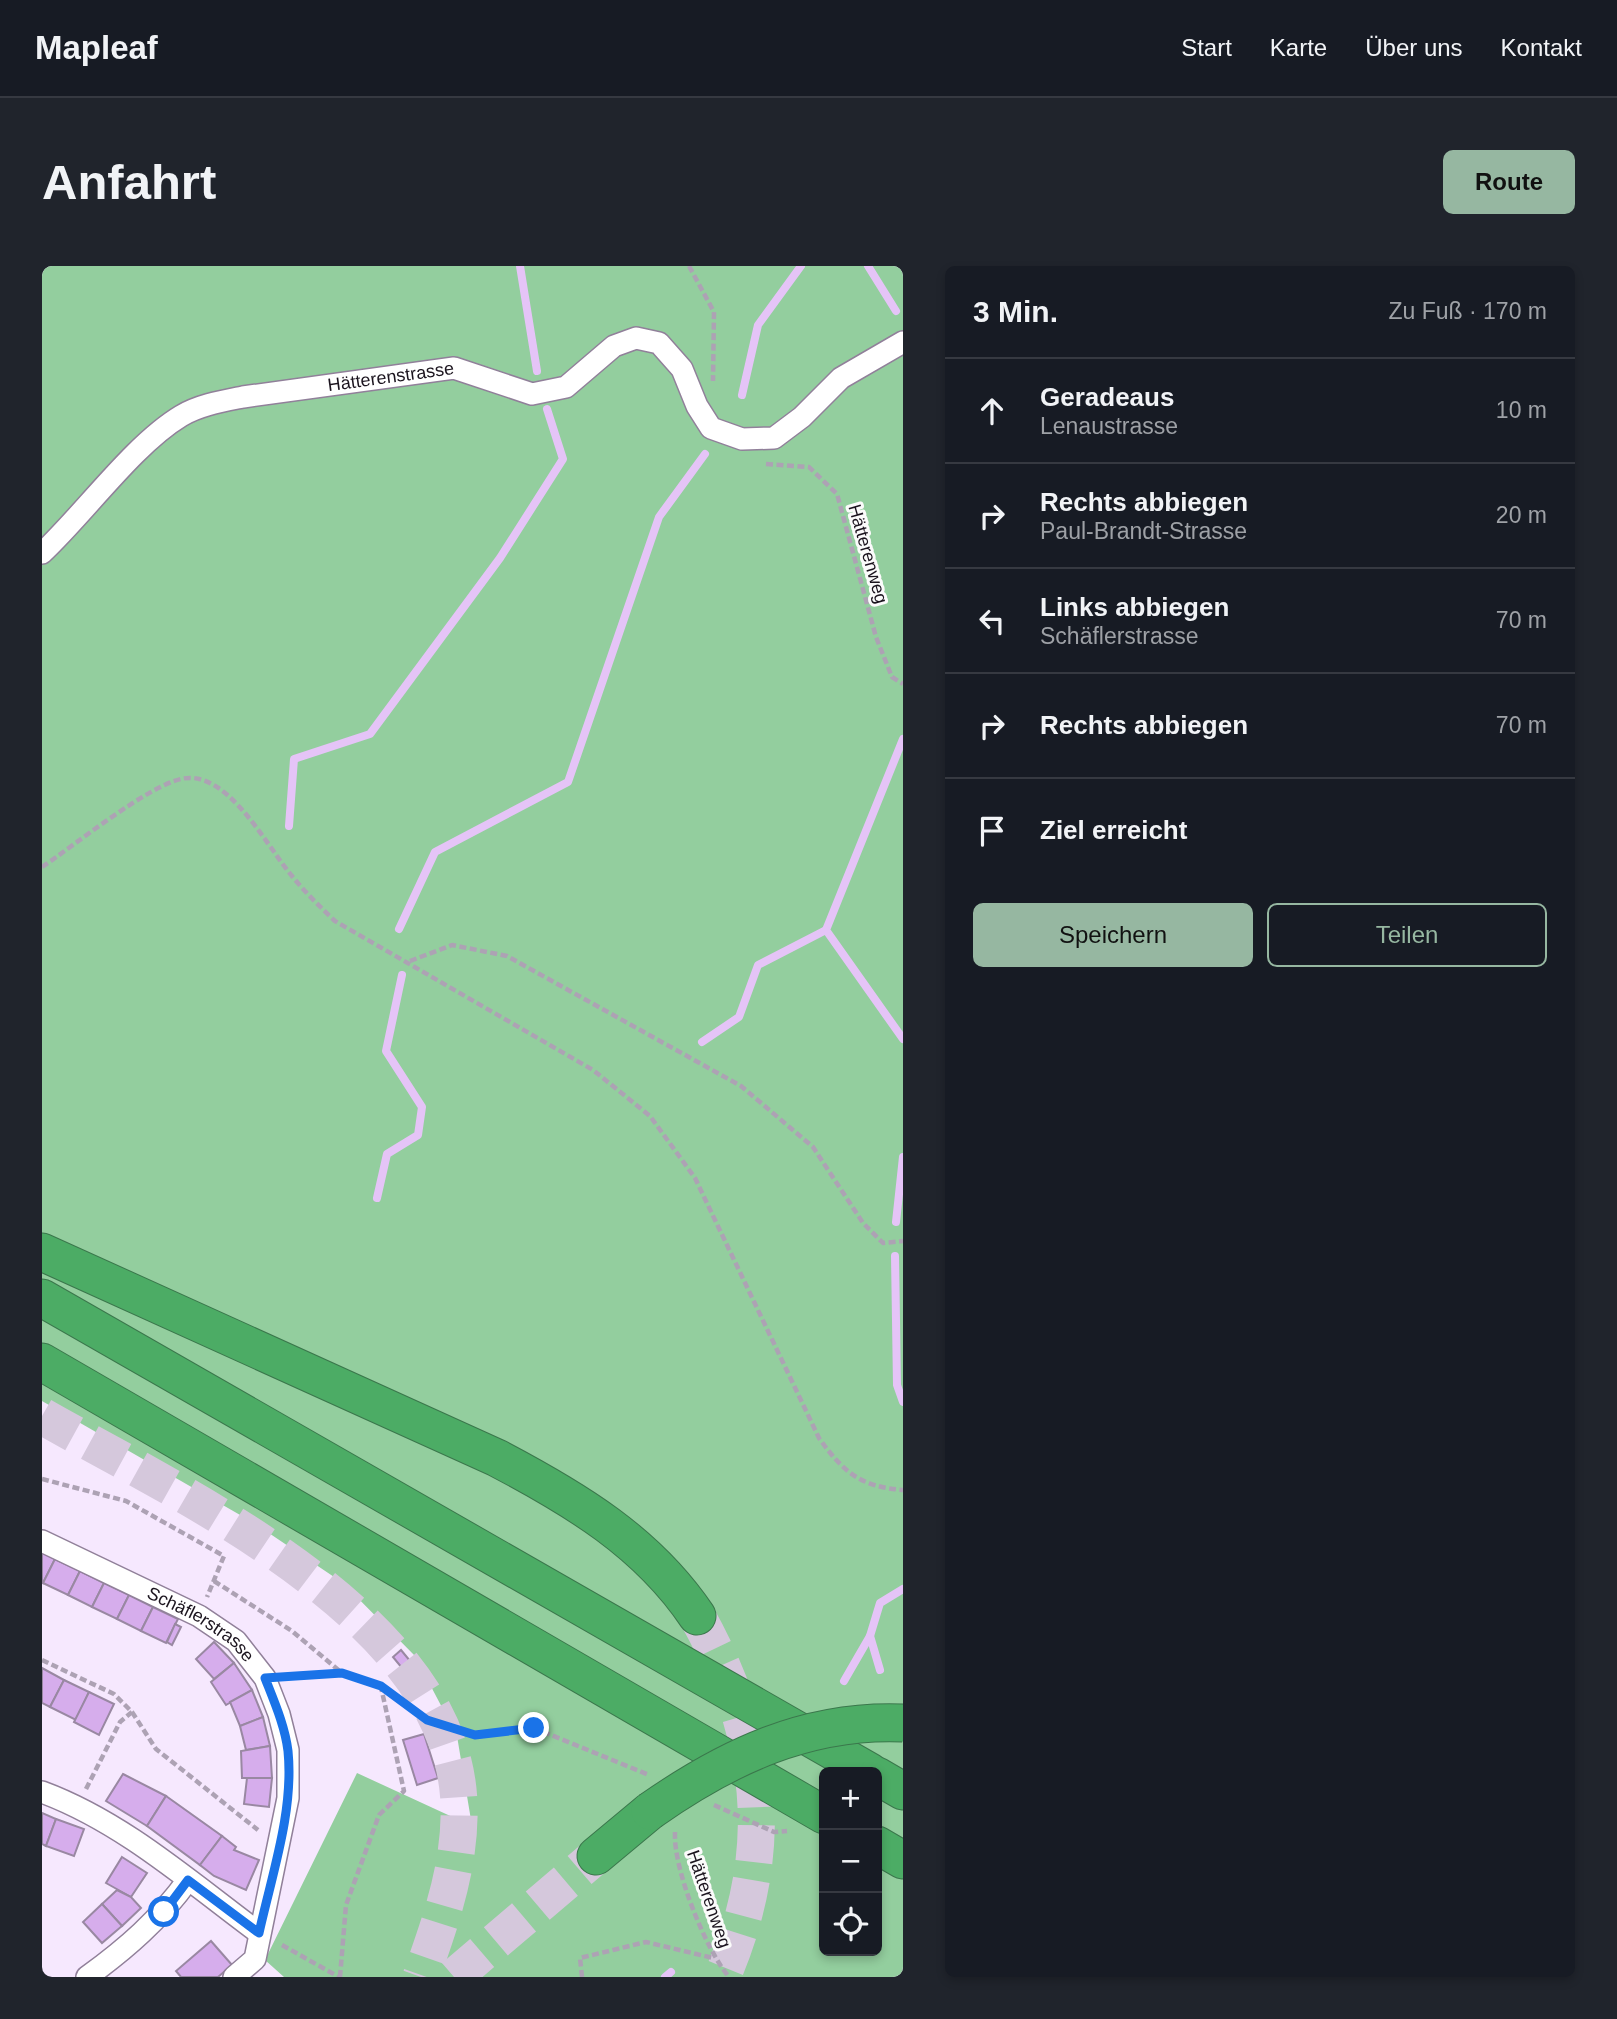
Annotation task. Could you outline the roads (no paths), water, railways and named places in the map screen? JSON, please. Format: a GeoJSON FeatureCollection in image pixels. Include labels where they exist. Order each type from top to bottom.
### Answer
{"type":"FeatureCollection","features":[{"type":"Feature","properties":{"kind":"highway"},"geometry":{"type":"LineString","coordinates":[[42,1252],[485,1452],[559,1491],[636,1545],[670,1579],[697,1616]]}},
{"type":"Feature","properties":{"kind":"highway"},"geometry":{"type":"LineString","coordinates":[[42,1298],[861,1767]]}},
{"type":"Feature","properties":{"kind":"highway"},"geometry":{"type":"LineString","coordinates":[[42,1362],[819,1812]]}},
{"type":"Feature","properties":{"kind":"highway"},"geometry":{"type":"LineString","coordinates":[[596,1856],[721,1765],[783,1739],[849,1725],[903,1723]]}},
{"type":"Feature","properties":{"kind":"highway"},"geometry":{"type":"LineString","coordinates":[[882,1779],[903,1791]]}},
{"type":"Feature","properties":{"kind":"highway"},"geometry":{"type":"LineString","coordinates":[[882,1848],[903,1860]]}},
{"type":"Feature","properties":{"kind":"street","name":"Hätterenstrasse"},"geometry":{"type":"LineString","coordinates":[[42,553],[118,473],[181,416],[243,397],[454,368],[532,394],[566,387],[614,346],[636,338],[659,343],[682,369],[697,406],[711,428],[742,439],[774,438],[803,417],[841,378],[903,342]]}},
{"type":"Feature","properties":{"kind":"street","name":"Schäflerstrasse"},"geometry":{"type":"LineString","coordinates":[[42,1541],[199,1616],[236,1641],[265,1678],[279,1714],[288,1750],[288,1798],[255,1959],[234,1977]]}},
{"type":"Feature","properties":{"kind":"street"},"geometry":{"type":"LineString","coordinates":[[42,1792],[78,1805],[134,1840],[259,1933]]}},
{"type":"Feature","properties":{"kind":"street"},"geometry":{"type":"LineString","coordinates":[[87,1977],[130,1946],[164,1912],[188,1880]]}},
{"type":"Feature","properties":{"kind":"waterway"},"geometry":{"type":"LineString","coordinates":[[520,266],[537,371]]}},
{"type":"Feature","properties":{"kind":"waterway"},"geometry":{"type":"LineString","coordinates":[[742,395],[758,325],[801,266]]}},
{"type":"Feature","properties":{"kind":"waterway"},"geometry":{"type":"LineString","coordinates":[[868,266],[896,311]]}},
{"type":"Feature","properties":{"kind":"waterway"},"geometry":{"type":"LineString","coordinates":[[289,826],[294,759],[370,734],[500,558],[563,459],[547,409]]}},
{"type":"Feature","properties":{"kind":"waterway"},"geometry":{"type":"LineString","coordinates":[[399,929],[435,852],[568,782],[659,517],[705,454]]}},
{"type":"Feature","properties":{"kind":"waterway"},"geometry":{"type":"LineString","coordinates":[[903,739],[826,930],[903,1039]]}},
{"type":"Feature","properties":{"kind":"waterway"},"geometry":{"type":"LineString","coordinates":[[702,1042],[739,1017],[758,965],[826,930]]}},
{"type":"Feature","properties":{"kind":"waterway"},"geometry":{"type":"LineString","coordinates":[[377,1198],[387,1154],[418,1135],[422,1107],[386,1051],[402,975]]}},
{"type":"Feature","properties":{"kind":"waterway"},"geometry":{"type":"LineString","coordinates":[[896,1222],[903,1157]]}},
{"type":"Feature","properties":{"kind":"waterway"},"geometry":{"type":"LineString","coordinates":[[895,1256],[897,1385],[903,1402]]}},
{"type":"Feature","properties":{"kind":"waterway"},"geometry":{"type":"LineString","coordinates":[[880,1670],[870,1636],[880,1603],[903,1589]]}},
{"type":"Feature","properties":{"kind":"waterway"},"geometry":{"type":"LineString","coordinates":[[844,1681],[870,1636]]}},
{"type":"Feature","properties":{"kind":"waterway"},"geometry":{"type":"LineString","coordinates":[[665,1977],[671,1972]]}},
{"type":"Feature","properties":{"kind":"tunnel"},"geometry":{"type":"LineString","coordinates":[[42,1416],[234,1525],[300,1570],[361,1620],[411,1675],[445,1736],[459,1803],[453,1870],[421,1977]]}},
{"type":"Feature","properties":{"kind":"tunnel"},"geometry":{"type":"LineString","coordinates":[[697,1616],[720,1661],[737,1705],[749,1749],[755,1793],[756,1838],[751,1883],[739,1930],[722,1977]]}},
{"type":"Feature","properties":{"kind":"tunnel"},"geometry":{"type":"LineString","coordinates":[[454,1977],[596,1856]]}}]}
